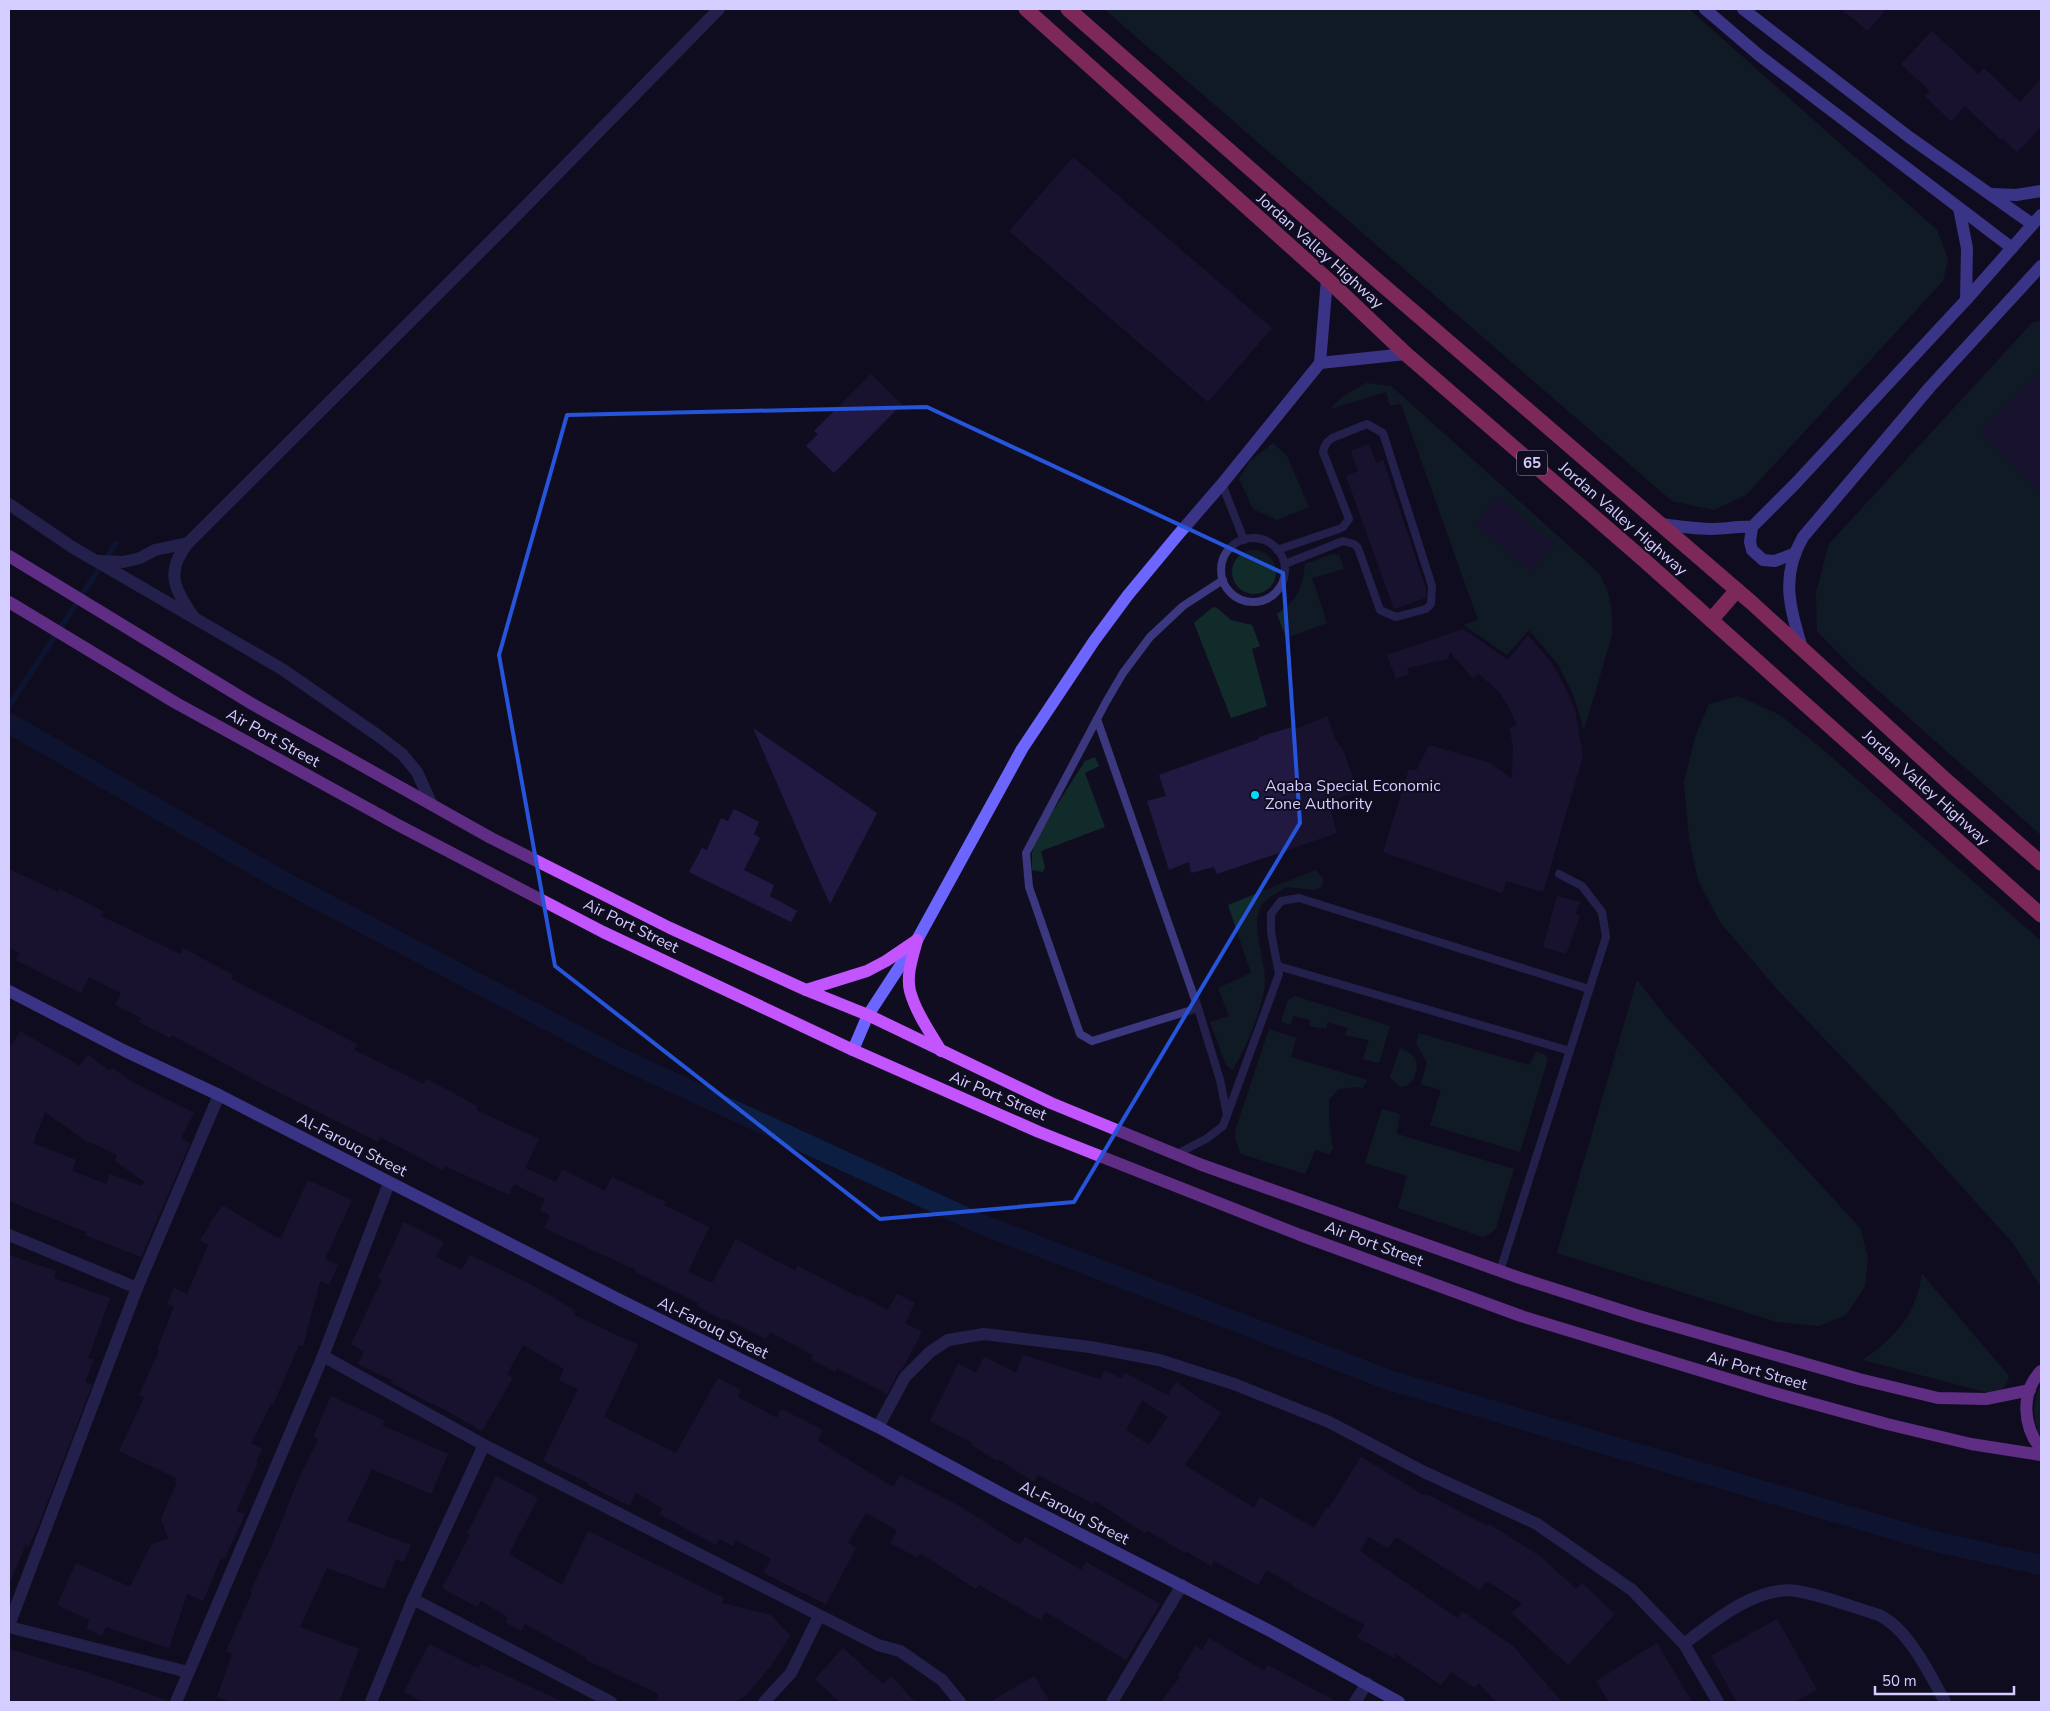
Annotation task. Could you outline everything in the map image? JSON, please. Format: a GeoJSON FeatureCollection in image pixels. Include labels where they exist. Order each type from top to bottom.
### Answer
{"type":"FeatureCollection","features":[{"type":"Feature","properties":{"kind":"highway","name":"Jordan Valley Highway"},"geometry":{"type":"LineString","coordinates":[[1026,9],[1327,279],[1406,354],[1641,557],[2041,915]]}},
{"type":"Feature","properties":{"kind":"highway","name":"Jordan Valley Highway"},"geometry":{"type":"LineString","coordinates":[[1068,9],[1371,276],[1737,590],[1948,782],[2041,863]]}},
{"type":"Feature","properties":{"kind":"highway"},"geometry":{"type":"LineString","coordinates":[[1711,620],[1737,590]]}},
{"type":"Feature","properties":{"kind":"main road"},"geometry":{"type":"LineString","coordinates":[[1705,9],[1760,56],[2012,248]]}},
{"type":"Feature","properties":{"kind":"main road"},"geometry":{"type":"LineString","coordinates":[[1743,9],[1894,125],[2032,224]]}},
{"type":"Feature","properties":{"kind":"main road"},"geometry":{"type":"LineString","coordinates":[[1991,194],[2041,191]]}},
{"type":"Feature","properties":{"kind":"main road"},"geometry":{"type":"LineString","coordinates":[[1959,208],[1967,248],[1966,300]]}},
{"type":"Feature","properties":{"kind":"main road"},"geometry":{"type":"LineString","coordinates":[[1793,554],[1775,560],[1763,560],[1752,550],[1750,542],[1752,527],[1795,484],[1966,300],[2041,215]]}},
{"type":"Feature","properties":{"kind":"main road"},"geometry":{"type":"LineString","coordinates":[[1802,648],[1790,598],[1790,571],[1793,554],[1803,537],[1924,394],[2041,266]]}},
{"type":"Feature","properties":{"kind":"main road"},"geometry":{"type":"LineString","coordinates":[[853,1050],[868,1015],[917,940],[1022,749],[1094,641],[1152,565],[1222,484],[1320,363],[1327,279]]}},
{"type":"Feature","properties":{"kind":"main road"},"geometry":{"type":"LineString","coordinates":[[1320,363],[1406,354]]}},
{"type":"Feature","properties":{"kind":"main road"},"geometry":{"type":"LineString","coordinates":[[1660,524],[1699,528],[1752,527]]}},
{"type":"Feature","properties":{"kind":"main road","name":"Air Port Street"},"geometry":{"type":"LineString","coordinates":[[9,556],[254,705],[432,805],[578,882],[670,928],[806,990],[868,1015],[1051,1103],[1177,1154],[1500,1271],[1639,1316],[1859,1379],[1938,1398],[1986,1399],[2030,1390]]}},
{"type":"Feature","properties":{"kind":"main road","name":"Air Port Street"},"geometry":{"type":"LineString","coordinates":[[9,602],[176,703],[398,825],[488,870],[603,932],[853,1050],[1039,1132],[1300,1235],[1521,1316],[1771,1392],[1887,1424],[1971,1444],[2041,1455]]}},
{"type":"Feature","properties":{"kind":"main road"},"geometry":{"type":"LineString","coordinates":[[806,990],[867,971],[886,962],[917,940]]}},
{"type":"Feature","properties":{"kind":"main road"},"geometry":{"type":"LineString","coordinates":[[917,940],[910,969],[910,990],[920,1014],[941,1051]]}},
{"type":"Feature","properties":{"kind":"main road","name":"Al-Farouq Street"},"geometry":{"type":"LineString","coordinates":[[9,991],[125,1051],[219,1095],[823,1402],[878,1427],[1006,1496],[1182,1585],[1367,1683],[1399,1702]]}},
{"type":"Feature","properties":{"kind":"main road"},"geometry":{"type":"LineString","coordinates":[[2041,1372],[2030,1390],[2027,1402],[2028,1427],[2041,1449]]}},
{"type":"Feature","properties":{"kind":"street"},"geometry":{"type":"LineString","coordinates":[[194,618],[177,592],[174,577],[177,557],[188,542],[510,222],[719,9]]}},
{"type":"Feature","properties":{"kind":"street"},"geometry":{"type":"LineString","coordinates":[[9,504],[97,561],[282,669],[380,737],[402,754],[417,772],[432,805]]}},
{"type":"Feature","properties":{"kind":"street"},"geometry":{"type":"LineString","coordinates":[[97,561],[123,562],[140,558],[155,550],[188,542]]}},
{"type":"Feature","properties":{"kind":"street"},"geometry":{"type":"LineString","coordinates":[[188,1672],[9,1626],[137,1288],[219,1095]]}},
{"type":"Feature","properties":{"kind":"street"},"geometry":{"type":"LineString","coordinates":[[176,1702],[323,1356],[389,1183]]}},
{"type":"Feature","properties":{"kind":"street"},"geometry":{"type":"LineString","coordinates":[[9,1235],[137,1288]]}},
{"type":"Feature","properties":{"kind":"street"},"geometry":{"type":"LineString","coordinates":[[878,1427],[906,1377],[930,1352],[948,1340],[984,1334],[1090,1347],[1159,1360],[1234,1384],[1330,1422],[1424,1472],[1537,1524],[1632,1590],[1684,1644],[1718,1702]]}},
{"type":"Feature","properties":{"kind":"street"},"geometry":{"type":"LineString","coordinates":[[323,1356],[484,1445],[819,1616],[878,1645],[900,1651],[942,1680],[960,1702]]}},
{"type":"Feature","properties":{"kind":"street"},"geometry":{"type":"LineString","coordinates":[[371,1702],[413,1599],[484,1445]]}},
{"type":"Feature","properties":{"kind":"street"},"geometry":{"type":"LineString","coordinates":[[1112,1702],[1182,1585]]}},
{"type":"Feature","properties":{"kind":"street"},"geometry":{"type":"LineString","coordinates":[[1684,1644],[1719,1617],[1750,1600],[1780,1591],[1796,1591],[1879,1615],[1890,1620],[1910,1642],[1945,1702]]}},
{"type":"Feature","properties":{"kind":"street"},"geometry":{"type":"LineString","coordinates":[[413,1599],[611,1702]]}},
{"type":"Feature","properties":{"kind":"street"},"geometry":{"type":"LineString","coordinates":[[764,1702],[791,1673],[819,1616]]}},
{"type":"Feature","properties":{"kind":"street"},"geometry":{"type":"LineString","coordinates":[[1355,1702],[1367,1683]]}},
{"type":"Feature","properties":{"kind":"lane"},"geometry":{"type":"LineString","coordinates":[[1277,550],[1343,528],[1349,519],[1323,452],[1327,442],[1332,438],[1367,424],[1383,433],[1432,586],[1431,604],[1426,609],[1396,616],[1380,610],[1358,548],[1349,542],[1343,541],[1285,564]]}},
{"type":"Feature","properties":{"kind":"lane"},"geometry":{"type":"LineString","coordinates":[[1222,484],[1244,540]]}},
{"type":"Feature","properties":{"kind":"lane"},"geometry":{"type":"LineString","coordinates":[[1255,538],[1265,541],[1277,550],[1285,564],[1285,575],[1276,593],[1267,599],[1247,602],[1237,598],[1229,591],[1221,572],[1227,552],[1235,544],[1255,538]]}},
{"type":"Feature","properties":{"kind":"lane"},"geometry":{"type":"LineString","coordinates":[[1198,1008],[1092,1041],[1080,1034],[1072,1016],[1029,887],[1026,853],[1097,719],[1124,673],[1150,637],[1183,606],[1223,580]]}},
{"type":"Feature","properties":{"kind":"lane"},"geometry":{"type":"LineString","coordinates":[[1097,719],[1198,1008],[1220,1080],[1227,1114]]}},
{"type":"Feature","properties":{"kind":"lane"},"geometry":{"type":"LineString","coordinates":[[1500,1271],[1606,937],[1602,912],[1582,886],[1559,874]]}},
{"type":"Feature","properties":{"kind":"lane"},"geometry":{"type":"LineString","coordinates":[[1177,1154],[1223,1126],[1279,974],[1271,932],[1271,914],[1281,900],[1299,898],[1589,989]]}},
{"type":"Feature","properties":{"kind":"lane"},"geometry":{"type":"LineString","coordinates":[[1278,966],[1570,1051]]}},
{"type":"Feature","properties":{"kind":"highlighted area"},"geometry":{"type":"Polygon","coordinates":[[[927,407],[1283,573],[1300,823],[1074,1202],[880,1219],[555,966],[499,655],[567,415],[927,407]]]}},
{"type":"Feature","properties":{"kind":"green space"},"geometry":{"type":"Polygon","coordinates":[[[1104,9],[1689,9],[1937,230],[1948,259],[1943,281],[1746,495],[1714,510],[1672,501],[1104,9]]]}},
{"type":"Feature","properties":{"kind":"green space"},"geometry":{"type":"Polygon","coordinates":[[[2041,320],[2041,835],[1853,668],[1817,631],[1816,592],[1829,544],[2032,323],[2041,320]]]}},
{"type":"Feature","properties":{"kind":"green space"},"geometry":{"type":"Polygon","coordinates":[[[1366,383],[1391,386],[1599,573],[1608,592],[1612,613],[1612,635],[1584,730],[1573,694],[1557,663],[1529,630],[1507,655],[1464,625],[1478,620],[1401,404],[1390,406],[1386,392],[1330,409],[1342,397],[1366,383]]]}},
{"type":"Feature","properties":{"kind":"green space"},"geometry":{"type":"Polygon","coordinates":[[[1273,443],[1287,456],[1309,507],[1277,520],[1253,509],[1239,479],[1249,462],[1273,443]]]}},
{"type":"Feature","properties":{"kind":"green space"},"geometry":{"type":"Polygon","coordinates":[[[1258,550],[1270,556],[1275,563],[1275,581],[1270,588],[1263,593],[1250,594],[1242,591],[1235,584],[1232,568],[1235,560],[1242,553],[1258,550]]]}},
{"type":"Feature","properties":{"kind":"green space"},"geometry":{"type":"Polygon","coordinates":[[[1333,554],[1339,555],[1344,569],[1312,578],[1327,623],[1286,638],[1277,614],[1290,604],[1298,593],[1305,564],[1333,554]]]}},
{"type":"Feature","properties":{"kind":"green space"},"geometry":{"type":"Polygon","coordinates":[[[1213,607],[1217,608],[1231,620],[1252,625],[1260,646],[1252,649],[1267,706],[1231,718],[1194,623],[1213,607]]]}},
{"type":"Feature","properties":{"kind":"green space"},"geometry":{"type":"Polygon","coordinates":[[[1738,696],[1780,715],[1821,748],[2041,941],[2041,1287],[2012,1242],[1886,1103],[1776,988],[1720,922],[1698,880],[1689,838],[1684,783],[1695,737],[1709,704],[1738,696]]]}},
{"type":"Feature","properties":{"kind":"green space"},"geometry":{"type":"Polygon","coordinates":[[[1095,757],[1099,766],[1085,773],[1105,827],[1041,851],[1045,867],[1043,872],[1032,870],[1032,853],[1035,839],[1085,761],[1095,757]]]}},
{"type":"Feature","properties":{"kind":"green space"},"geometry":{"type":"Polygon","coordinates":[[[1316,870],[1323,878],[1322,887],[1315,890],[1287,887],[1266,900],[1259,910],[1257,929],[1264,971],[1264,991],[1254,1026],[1233,1070],[1226,1065],[1210,1022],[1229,1016],[1218,988],[1251,973],[1228,905],[1316,870]]]}},
{"type":"Feature","properties":{"kind":"green space"},"geometry":{"type":"Polygon","coordinates":[[[1637,980],[1667,1018],[1860,1228],[1868,1258],[1865,1286],[1846,1315],[1819,1326],[1777,1322],[1557,1253],[1637,980]]]}},
{"type":"Feature","properties":{"kind":"green space"},"geometry":{"type":"Polygon","coordinates":[[[1295,996],[1390,1026],[1379,1063],[1363,1059],[1369,1040],[1345,1035],[1348,1028],[1328,1022],[1326,1029],[1309,1026],[1310,1020],[1293,1016],[1291,1025],[1281,1022],[1288,1000],[1295,996]]]}},
{"type":"Feature","properties":{"kind":"green space"},"geometry":{"type":"Polygon","coordinates":[[[1269,1029],[1296,1038],[1291,1057],[1367,1080],[1362,1089],[1357,1087],[1338,1089],[1329,1100],[1329,1122],[1333,1149],[1329,1154],[1315,1150],[1305,1174],[1241,1154],[1236,1141],[1235,1131],[1269,1029]]]}},
{"type":"Feature","properties":{"kind":"green space"},"geometry":{"type":"Polygon","coordinates":[[[1419,1033],[1529,1065],[1536,1052],[1544,1054],[1548,1059],[1520,1152],[1430,1125],[1441,1090],[1421,1084],[1427,1063],[1416,1043],[1419,1033]]]}},
{"type":"Feature","properties":{"kind":"green space"},"geometry":{"type":"Polygon","coordinates":[[[1400,1048],[1415,1059],[1417,1065],[1411,1082],[1400,1087],[1390,1077],[1400,1048]]]}},
{"type":"Feature","properties":{"kind":"green space"},"geometry":{"type":"Polygon","coordinates":[[[1382,1109],[1400,1114],[1397,1134],[1514,1169],[1496,1228],[1490,1234],[1483,1237],[1398,1208],[1407,1176],[1365,1163],[1382,1109]]]}},
{"type":"Feature","properties":{"kind":"green space"},"geometry":{"type":"Polygon","coordinates":[[[1922,1274],[2009,1376],[2002,1389],[1989,1393],[1863,1360],[1885,1343],[1903,1324],[1915,1302],[1922,1274]]]}},
{"type":"Feature","properties":{"kind":"green space"},"geometry":{"type":"Polygon","coordinates":[[[2041,1384],[2041,1437],[2036,1424],[2034,1410],[2041,1384]]]}},
{"type":"Feature","properties":{"kind":"building"},"geometry":{"type":"Polygon","coordinates":[[[1841,9],[1886,9],[1868,31],[1841,9]]]}},
{"type":"Feature","properties":{"kind":"building"},"geometry":{"type":"Polygon","coordinates":[[[1932,31],[1978,74],[1984,68],[2020,102],[2041,78],[2041,127],[2017,152],[2002,138],[2001,140],[1965,106],[1951,121],[1925,96],[1930,91],[1901,64],[1932,31]]]}},
{"type":"Feature","properties":{"kind":"building"},"geometry":{"type":"Polygon","coordinates":[[[1073,157],[1272,328],[1208,402],[1009,231],[1073,157]]]}},
{"type":"Feature","properties":{"kind":"building"},"geometry":{"type":"Polygon","coordinates":[[[2041,371],[2041,493],[1980,432],[2041,371]]]}},
{"type":"Feature","properties":{"kind":"building"},"geometry":{"type":"Polygon","coordinates":[[[871,374],[902,404],[834,473],[806,446],[818,434],[814,431],[871,374]]]}},
{"type":"Feature","properties":{"kind":"building"},"geometry":{"type":"Polygon","coordinates":[[[1369,444],[1376,463],[1383,460],[1426,589],[1426,598],[1394,609],[1346,476],[1358,471],[1351,451],[1369,444]]]}},
{"type":"Feature","properties":{"kind":"building"},"geometry":{"type":"Polygon","coordinates":[[[1498,496],[1554,545],[1530,572],[1475,523],[1498,496]]]}},
{"type":"Feature","properties":{"kind":"building"},"geometry":{"type":"Polygon","coordinates":[[[1463,629],[1508,660],[1528,635],[1551,662],[1575,710],[1583,756],[1543,892],[1506,881],[1502,893],[1383,852],[1409,769],[1416,771],[1429,745],[1490,763],[1512,779],[1513,745],[1509,728],[1517,725],[1509,707],[1499,692],[1478,673],[1473,678],[1450,652],[1447,659],[1407,668],[1409,674],[1396,679],[1387,655],[1463,629]]]}},
{"type":"Feature","properties":{"kind":"building"},"geometry":{"type":"Polygon","coordinates":[[[1327,716],[1336,741],[1343,750],[1358,791],[1328,802],[1337,833],[1217,874],[1214,867],[1191,873],[1189,862],[1169,870],[1147,801],[1166,796],[1159,775],[1259,739],[1259,737],[1292,727],[1293,730],[1327,716]]]}},
{"type":"Feature","properties":{"kind":"building"},"geometry":{"type":"Polygon","coordinates":[[[753,728],[877,813],[830,904],[812,864],[753,728]]]}},
{"type":"Feature","properties":{"kind":"building"},"geometry":{"type":"Polygon","coordinates":[[[734,809],[759,822],[754,834],[760,838],[744,870],[774,885],[770,896],[797,911],[791,922],[689,872],[702,848],[707,850],[721,818],[728,821],[734,809]]]}},
{"type":"Feature","properties":{"kind":"building"},"geometry":{"type":"Polygon","coordinates":[[[9,869],[58,892],[60,889],[104,912],[101,916],[180,954],[183,948],[233,975],[231,979],[357,1044],[354,1050],[424,1084],[427,1079],[477,1106],[476,1110],[539,1139],[525,1168],[556,1182],[562,1169],[605,1191],[612,1177],[666,1202],[664,1205],[709,1227],[688,1272],[712,1283],[736,1239],[795,1271],[798,1266],[888,1310],[897,1294],[915,1303],[905,1323],[922,1332],[887,1394],[837,1368],[835,1372],[811,1359],[813,1355],[770,1332],[766,1339],[724,1318],[723,1320],[697,1306],[698,1303],[635,1272],[636,1270],[544,1228],[550,1215],[540,1210],[545,1199],[514,1184],[509,1195],[445,1166],[443,1170],[380,1137],[378,1142],[268,1087],[172,1035],[170,1038],[139,1022],[141,1018],[115,1005],[121,993],[89,977],[81,993],[16,960],[20,953],[9,948],[9,869]]]}},
{"type":"Feature","properties":{"kind":"building"},"geometry":{"type":"Polygon","coordinates":[[[1557,896],[1580,902],[1575,914],[1580,916],[1566,954],[1543,947],[1557,896]]]}},
{"type":"Feature","properties":{"kind":"building"},"geometry":{"type":"Polygon","coordinates":[[[20,1031],[80,1066],[88,1055],[110,1071],[112,1068],[132,1082],[194,1113],[181,1138],[190,1143],[141,1257],[85,1235],[87,1232],[9,1201],[9,1050],[20,1031]],[[45,1112],[33,1143],[76,1160],[72,1171],[106,1184],[110,1174],[142,1186],[145,1182],[115,1161],[117,1155],[89,1143],[45,1112]]]}},
{"type":"Feature","properties":{"kind":"building"},"geometry":{"type":"Polygon","coordinates":[[[308,1180],[352,1200],[325,1259],[338,1265],[329,1285],[320,1281],[303,1346],[299,1345],[273,1405],[271,1404],[251,1443],[262,1449],[256,1462],[258,1463],[236,1511],[245,1514],[225,1558],[220,1560],[203,1601],[187,1594],[169,1648],[106,1627],[102,1636],[86,1628],[90,1620],[57,1605],[76,1563],[130,1587],[151,1545],[168,1538],[161,1519],[177,1482],[175,1481],[176,1478],[119,1451],[144,1398],[139,1395],[159,1351],[157,1350],[174,1307],[167,1304],[174,1288],[187,1294],[208,1245],[200,1240],[222,1205],[277,1238],[281,1238],[308,1180]]]}},
{"type":"Feature","properties":{"kind":"building"},"geometry":{"type":"Polygon","coordinates":[[[404,1222],[444,1242],[436,1257],[462,1270],[470,1255],[530,1284],[576,1311],[574,1315],[638,1345],[604,1417],[676,1453],[718,1378],[741,1390],[738,1397],[777,1418],[781,1409],[823,1430],[818,1441],[893,1487],[900,1475],[963,1508],[1020,1545],[1025,1537],[1081,1570],[1086,1562],[1160,1604],[1126,1660],[1046,1612],[1041,1620],[979,1585],[976,1589],[920,1553],[918,1558],[890,1543],[897,1530],[866,1513],[848,1543],[856,1548],[826,1604],[764,1573],[771,1559],[736,1540],[733,1546],[719,1539],[716,1545],[659,1514],[663,1509],[636,1492],[630,1506],[588,1485],[588,1483],[543,1461],[578,1389],[559,1380],[564,1369],[523,1345],[507,1374],[513,1378],[482,1431],[433,1403],[392,1383],[393,1381],[358,1364],[364,1351],[351,1344],[382,1280],[378,1278],[404,1222]]]}},
{"type":"Feature","properties":{"kind":"building"},"geometry":{"type":"Polygon","coordinates":[[[9,1255],[56,1271],[54,1278],[110,1298],[88,1358],[94,1360],[85,1382],[92,1385],[39,1524],[29,1546],[26,1544],[9,1584],[9,1255]]]}},
{"type":"Feature","properties":{"kind":"building"},"geometry":{"type":"Polygon","coordinates":[[[1023,1355],[1100,1379],[1105,1370],[1122,1379],[1125,1373],[1168,1395],[1176,1382],[1221,1413],[1185,1465],[1254,1508],[1260,1497],[1314,1528],[1361,1457],[1425,1496],[1426,1494],[1488,1526],[1489,1524],[1540,1556],[1576,1589],[1582,1583],[1615,1614],[1568,1665],[1512,1613],[1522,1603],[1486,1581],[1480,1590],[1396,1537],[1388,1548],[1368,1537],[1360,1551],[1457,1618],[1462,1611],[1514,1647],[1562,1702],[1496,1702],[1479,1683],[1475,1688],[1451,1672],[1441,1685],[1396,1654],[1394,1658],[1357,1637],[1365,1625],[1292,1586],[1267,1570],[1258,1585],[1214,1561],[1211,1566],[1147,1530],[1145,1533],[1095,1501],[1094,1504],[1038,1475],[1034,1482],[998,1459],[997,1461],[972,1445],[973,1443],[930,1421],[958,1364],[976,1373],[984,1357],[1016,1373],[1023,1355]],[[1142,1400],[1126,1430],[1149,1445],[1168,1417],[1142,1400]]]}},
{"type":"Feature","properties":{"kind":"building"},"geometry":{"type":"Polygon","coordinates":[[[331,1396],[385,1421],[382,1425],[448,1454],[431,1494],[372,1469],[347,1521],[411,1545],[404,1562],[396,1559],[384,1589],[327,1568],[300,1627],[359,1649],[339,1702],[232,1702],[217,1697],[232,1654],[226,1651],[297,1483],[318,1439],[313,1437],[331,1396]]]}},
{"type":"Feature","properties":{"kind":"building"},"geometry":{"type":"Polygon","coordinates":[[[496,1476],[538,1498],[509,1554],[562,1585],[588,1531],[724,1598],[722,1603],[771,1615],[790,1636],[770,1667],[746,1695],[736,1702],[656,1702],[659,1694],[586,1660],[587,1658],[525,1624],[521,1631],[505,1622],[508,1617],[481,1601],[477,1607],[442,1588],[470,1535],[467,1534],[496,1476]]]}},
{"type":"Feature","properties":{"kind":"building"},"geometry":{"type":"Polygon","coordinates":[[[1777,1619],[1817,1690],[1794,1702],[1737,1702],[1711,1656],[1777,1619]]]}},
{"type":"Feature","properties":{"kind":"building"},"geometry":{"type":"Polygon","coordinates":[[[1209,1638],[1264,1671],[1268,1665],[1337,1702],[1161,1702],[1180,1677],[1178,1675],[1196,1646],[1202,1650],[1209,1638]]]}},
{"type":"Feature","properties":{"kind":"building"},"geometry":{"type":"Polygon","coordinates":[[[1657,1643],[1692,1702],[1609,1702],[1596,1681],[1657,1643]]]}},
{"type":"Feature","properties":{"kind":"building"},"geometry":{"type":"Polygon","coordinates":[[[429,1644],[479,1669],[481,1664],[563,1702],[423,1702],[404,1692],[429,1644]]]}},
{"type":"Feature","properties":{"kind":"building"},"geometry":{"type":"Polygon","coordinates":[[[843,1648],[883,1684],[891,1676],[915,1702],[840,1702],[815,1679],[843,1648]]]}},
{"type":"Feature","properties":{"kind":"building"},"geometry":{"type":"Polygon","coordinates":[[[9,1649],[89,1673],[167,1700],[166,1702],[9,1702],[9,1649]]]}},
{"type":"Feature","properties":{"kind":"building"},"geometry":{"type":"Polygon","coordinates":[[[1034,1676],[1050,1702],[990,1702],[1034,1676]]]}},
{"type":"Feature","properties":{"kind":"waterway"},"geometry":{"type":"LineString","coordinates":[[9,706],[116,543]]}},
{"type":"Feature","properties":{"kind":"waterway"},"geometry":{"type":"LineString","coordinates":[[9,723],[279,879],[620,1058],[983,1225],[1389,1380],[1929,1540],[2041,1565]]}},
{"type":"Feature","properties":{"kind":"place","name":"Aqaba Special Economic Zone Authority"},"geometry":{"type":"Point","coordinates":[1255,795]}}]}
